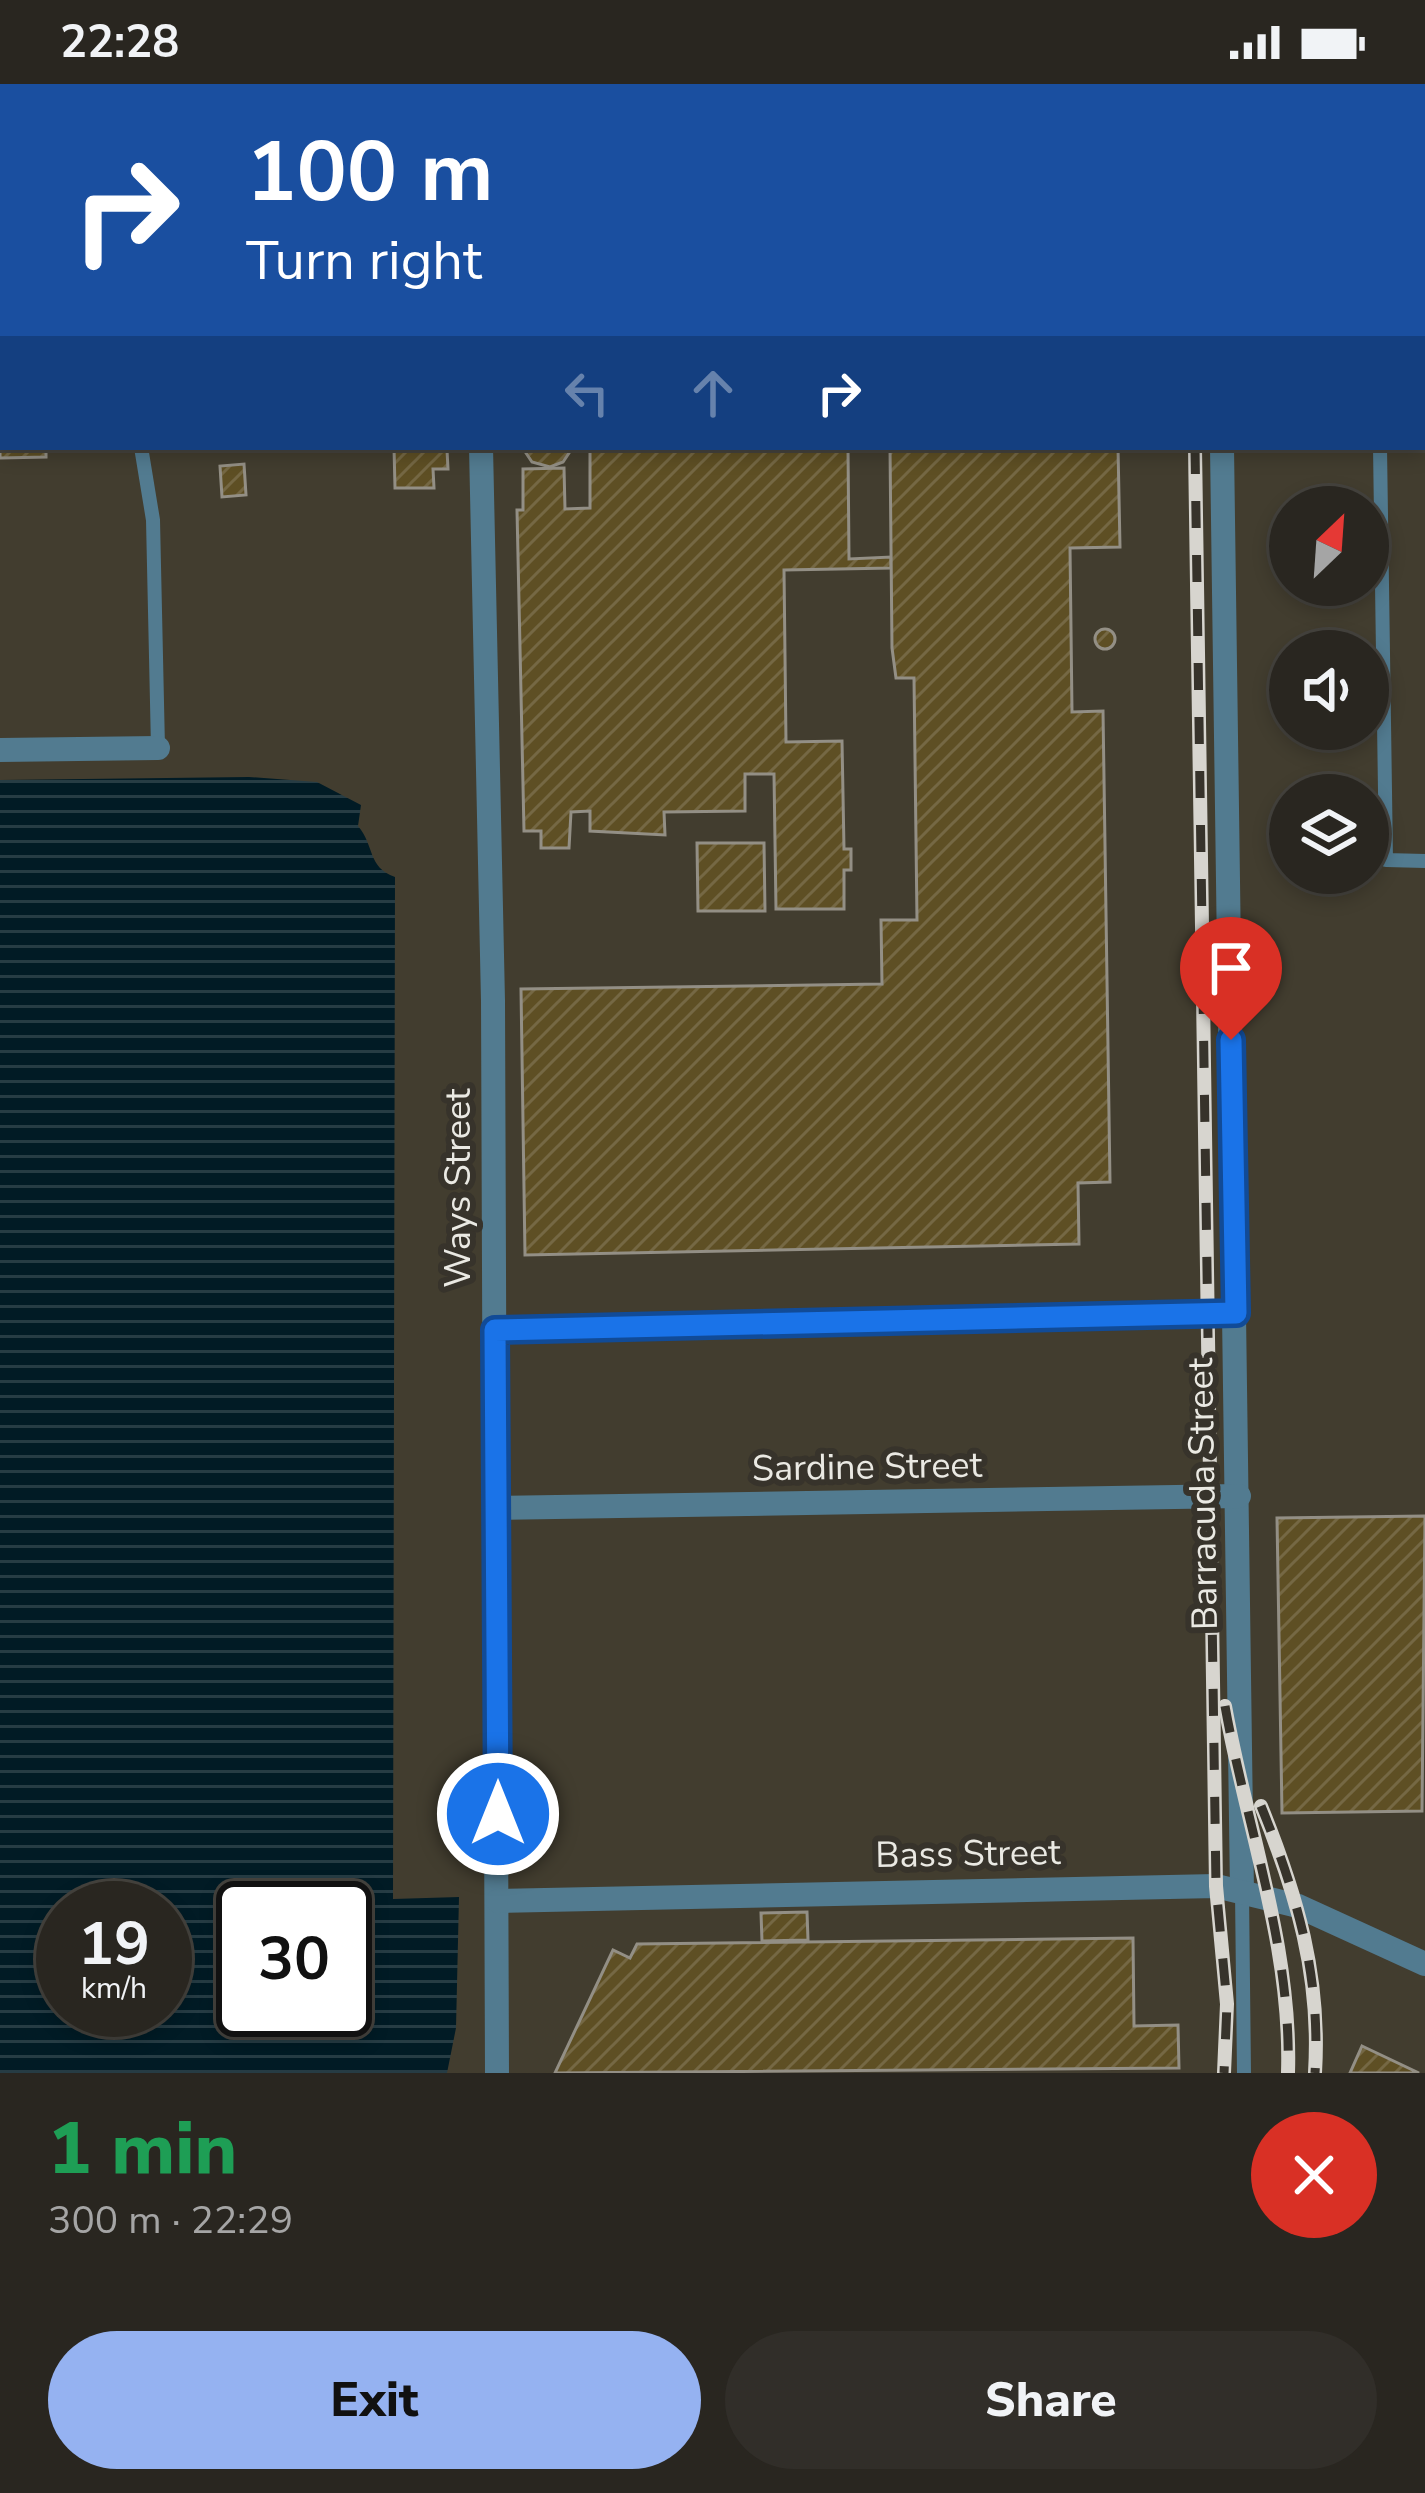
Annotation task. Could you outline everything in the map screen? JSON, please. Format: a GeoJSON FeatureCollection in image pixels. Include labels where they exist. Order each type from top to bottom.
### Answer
{"type":"FeatureCollection","features":[{"type":"Feature","properties":{"kind":"street","name":"Ways Street"},"geometry":{"type":"LineString","coordinates":[[482,450],[495,1330],[496,2073]]}},
{"type":"Feature","properties":{"kind":"street","name":"Barracuda Street"},"geometry":{"type":"LineString","coordinates":[[1222,450],[1242,1892]]}},
{"type":"Feature","properties":{"kind":"street"},"geometry":{"type":"LineString","coordinates":[[0,750],[158,748]]}},
{"type":"Feature","properties":{"kind":"street","name":"Sardine Street"},"geometry":{"type":"LineString","coordinates":[[496,1508],[1239,1496]]}},
{"type":"Feature","properties":{"kind":"street","name":"Bass Street"},"geometry":{"type":"LineString","coordinates":[[498,1901],[1154,1886],[1242,1892],[1298,1906],[1425,1964]]}},
{"type":"Feature","properties":{"kind":"lane"},"geometry":{"type":"LineString","coordinates":[[141,450],[153,520],[158,748]]}},
{"type":"Feature","properties":{"kind":"lane"},"geometry":{"type":"LineString","coordinates":[[1380,450],[1386,860],[1425,861]]}},
{"type":"Feature","properties":{"kind":"lane"},"geometry":{"type":"LineString","coordinates":[[495,1330],[1236,1313]]}},
{"type":"Feature","properties":{"kind":"lane"},"geometry":{"type":"LineString","coordinates":[[1242,1892],[1244,2073]]}},
{"type":"Feature","properties":{"kind":"shaded area"},"geometry":{"type":"Polygon","coordinates":[[[0,450],[1425,450],[1425,2073],[0,2073],[0,450]]]}},
{"type":"Feature","properties":{"kind":"water"},"geometry":{"type":"Polygon","coordinates":[[[249,777],[317,782],[361,805],[358,826],[375,862],[395,877],[393,1899],[459,1897],[456,2028],[447,2073],[0,2073],[0,780],[249,777]]]}},
{"type":"Feature","properties":{"kind":"building"},"geometry":{"type":"Polygon","coordinates":[[[0,450],[46,450],[46,457],[0,458],[0,450]]]}},
{"type":"Feature","properties":{"kind":"building"},"geometry":{"type":"Polygon","coordinates":[[[394,450],[447,450],[448,469],[433,469],[434,488],[395,488],[394,450]]]}},
{"type":"Feature","properties":{"kind":"building"},"geometry":{"type":"Polygon","coordinates":[[[524,450],[571,450],[563,462],[550,467],[532,462],[524,450]]]}},
{"type":"Feature","properties":{"kind":"building"},"geometry":{"type":"Polygon","coordinates":[[[590,450],[848,450],[849,559],[891,557],[891,568],[784,570],[786,742],[842,741],[844,849],[851,849],[851,870],[844,870],[844,909],[776,909],[774,774],[745,774],[745,811],[664,812],[665,835],[590,831],[590,811],[571,812],[569,848],[541,848],[541,831],[524,831],[517,510],[523,510],[523,469],[564,468],[565,509],[590,508],[590,450]]]}},
{"type":"Feature","properties":{"kind":"building"},"geometry":{"type":"Polygon","coordinates":[[[890,450],[1118,450],[1120,547],[1070,548],[1072,712],[1103,711],[1110,1182],[1078,1183],[1079,1244],[525,1255],[521,989],[882,984],[881,920],[917,920],[914,678],[896,678],[890,450]]]}},
{"type":"Feature","properties":{"kind":"building"},"geometry":{"type":"Polygon","coordinates":[[[244,464],[246,495],[222,497],[220,466],[244,464]]]}},
{"type":"Feature","properties":{"kind":"building"},"geometry":{"type":"Polygon","coordinates":[[[1105,629],[1115,639],[1105,649],[1095,639],[1105,629]]]}},
{"type":"Feature","properties":{"kind":"building"},"geometry":{"type":"Polygon","coordinates":[[[697,843],[764,843],[765,911],[698,911],[697,843]]]}},
{"type":"Feature","properties":{"kind":"building"},"geometry":{"type":"Polygon","coordinates":[[[1425,1516],[1422,1811],[1282,1813],[1277,1518],[1425,1516]]]}},
{"type":"Feature","properties":{"kind":"building"},"geometry":{"type":"Polygon","coordinates":[[[807,1912],[808,1940],[762,1941],[761,1913],[807,1912]]]}},
{"type":"Feature","properties":{"kind":"building"},"geometry":{"type":"Polygon","coordinates":[[[1133,1938],[1134,2026],[1178,2025],[1179,2068],[555,2073],[613,1950],[630,1958],[637,1944],[1133,1938]]]}},
{"type":"Feature","properties":{"kind":"building"},"geometry":{"type":"Polygon","coordinates":[[[1362,2046],[1419,2073],[1350,2073],[1362,2046]]]}},
{"type":"Feature","properties":{"kind":"railway"},"geometry":{"type":"LineString","coordinates":[[1195,450],[1216,1886],[1227,2004],[1224,2073]]}},
{"type":"Feature","properties":{"kind":"railway"},"geometry":{"type":"LineString","coordinates":[[1225,1706],[1276,1934],[1288,2073]]}},
{"type":"Feature","properties":{"kind":"railway"},"geometry":{"type":"LineString","coordinates":[[1261,1806],[1304,1936],[1314,2003],[1315,2073]]}},
{"type":"Feature","properties":{"kind":"route"},"geometry":{"type":"LineString","coordinates":[[498,1814],[495,1330],[1236,1313],[1231,1040]]}}]}
